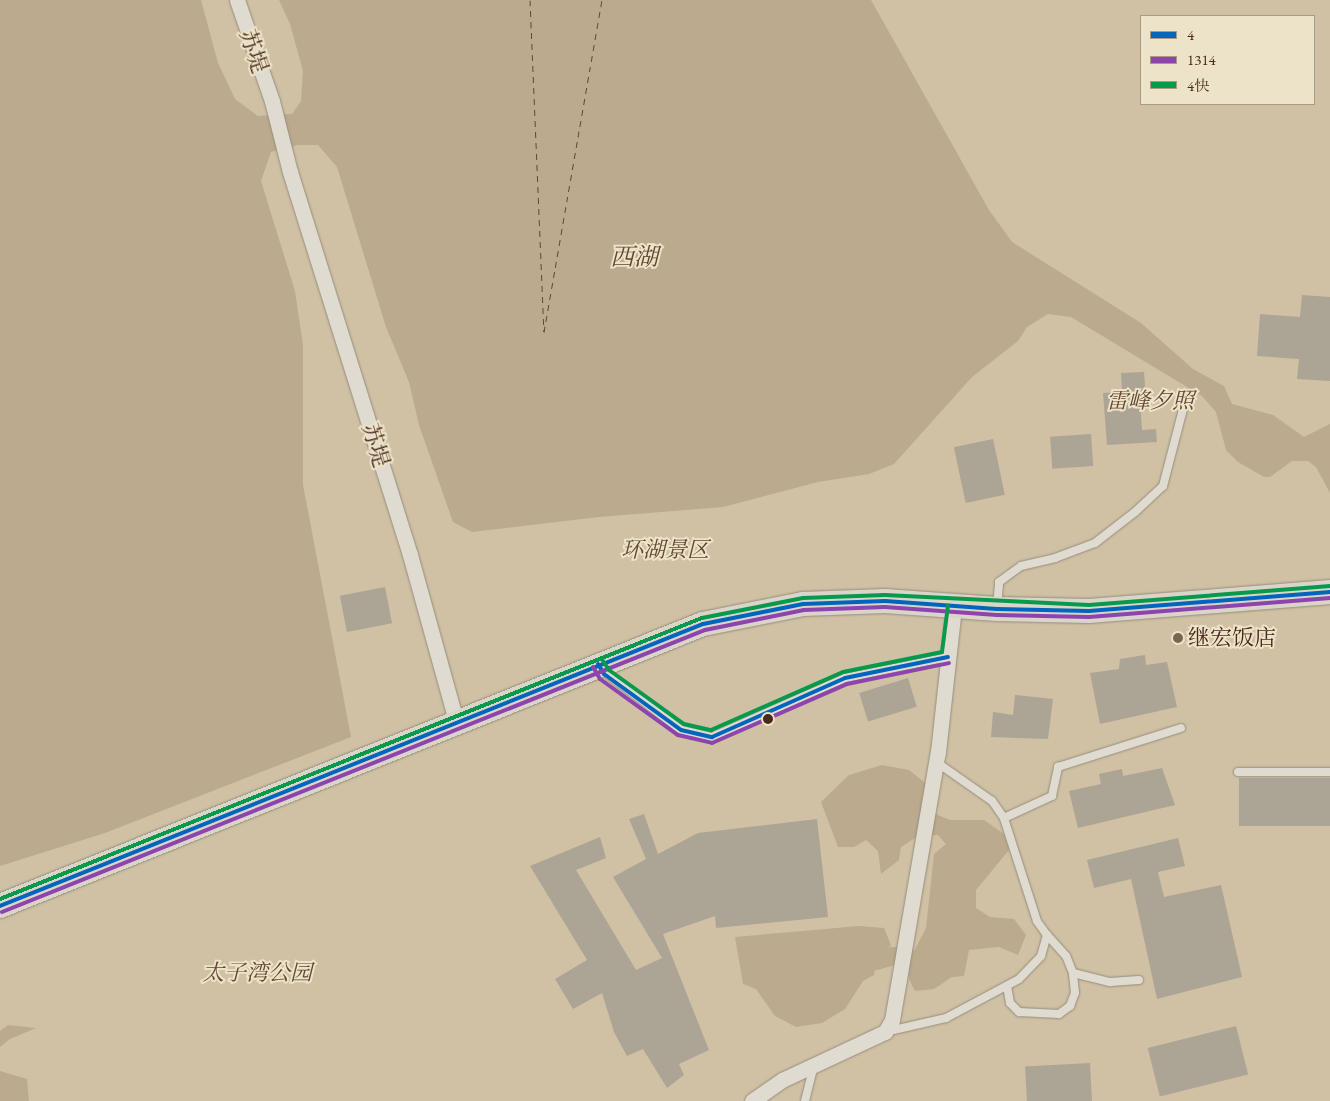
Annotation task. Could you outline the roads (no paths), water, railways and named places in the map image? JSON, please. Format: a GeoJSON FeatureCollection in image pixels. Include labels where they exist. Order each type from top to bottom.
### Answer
{"type":"FeatureCollection","features":[{"type":"Feature","properties":{"kind":"main road"},"geometry":{"type":"LineString","coordinates":[[0,906],[243,811],[456,721],[703,624],[803,604],[885,601],[997,609],[1089,611],[1330,592]]}},
{"type":"Feature","properties":{"kind":"street","name":"苏堤"},"geometry":{"type":"LineString","coordinates":[[237,0],[272,101],[290,172],[410,555],[456,721]]}},
{"type":"Feature","properties":{"kind":"street"},"geometry":{"type":"LineString","coordinates":[[752,1101],[782,1080],[886,1032],[892,1020],[936,762],[954,606]]}},
{"type":"Feature","properties":{"kind":"lane"},"geometry":{"type":"LineString","coordinates":[[997,609],[998,582],[1020,566],[1055,558],[1095,543],[1136,512],[1163,486],[1187,394]]}},
{"type":"Feature","properties":{"kind":"lane"},"geometry":{"type":"LineString","coordinates":[[598,664],[604,674],[681,730],[712,736],[845,678],[948,657]]}},
{"type":"Feature","properties":{"kind":"lane"},"geometry":{"type":"LineString","coordinates":[[1004,818],[1052,796],[1058,767],[1181,728]]}},
{"type":"Feature","properties":{"kind":"lane"},"geometry":{"type":"LineString","coordinates":[[936,762],[992,800],[1004,818],[1037,921],[1066,956],[1073,973],[1075,993],[1070,1006],[1058,1014],[1018,1012],[1010,1004],[1007,986]]}},
{"type":"Feature","properties":{"kind":"lane"},"geometry":{"type":"LineString","coordinates":[[1238,772],[1330,772]]}},
{"type":"Feature","properties":{"kind":"lane"},"geometry":{"type":"LineString","coordinates":[[886,1032],[946,1018],[1019,979],[1041,956],[1047,935]]}},
{"type":"Feature","properties":{"kind":"lane"},"geometry":{"type":"LineString","coordinates":[[1073,973],[1110,982],[1140,980]]}},
{"type":"Feature","properties":{"kind":"lane"},"geometry":{"type":"LineString","coordinates":[[805,1101],[814,1065]]}},
{"type":"Feature","properties":{"kind":"water","name":"西湖"},"geometry":{"type":"Polygon","coordinates":[[[0,0],[201,0],[218,63],[235,99],[258,116],[292,114],[301,101],[303,71],[290,24],[279,0],[871,0],[989,210],[1012,242],[1141,323],[1193,369],[1224,386],[1232,404],[1273,415],[1304,437],[1330,424],[1330,493],[1316,467],[1308,461],[1292,461],[1270,477],[1264,477],[1238,462],[1226,450],[1216,412],[1202,396],[1071,317],[1048,314],[1027,327],[1018,341],[972,377],[894,464],[869,474],[818,482],[723,507],[599,517],[472,532],[453,522],[419,425],[409,382],[386,327],[337,167],[318,145],[298,145],[271,152],[261,181],[295,291],[303,345],[303,485],[351,737],[105,833],[0,866],[0,0]]]}},
{"type":"Feature","properties":{"kind":"water"},"geometry":{"type":"Polygon","coordinates":[[[882,765],[909,770],[929,786],[926,810],[950,820],[984,820],[1004,834],[1009,850],[976,890],[976,908],[990,917],[1014,919],[1026,935],[1018,955],[999,947],[969,950],[964,976],[952,977],[934,989],[915,991],[909,979],[908,963],[926,928],[934,854],[946,844],[938,835],[918,836],[901,847],[899,860],[881,874],[878,851],[866,840],[854,847],[838,847],[821,802],[849,775],[882,765]]]}},
{"type":"Feature","properties":{"kind":"water"},"geometry":{"type":"Polygon","coordinates":[[[859,926],[884,928],[891,945],[876,961],[874,975],[863,981],[845,1009],[822,1023],[796,1027],[775,1016],[756,989],[743,984],[735,937],[859,926]]]}},
{"type":"Feature","properties":{"kind":"water"},"geometry":{"type":"Polygon","coordinates":[[[8,1025],[36,1028],[10,1039],[0,1047],[0,1031],[8,1025]]]}},
{"type":"Feature","properties":{"kind":"water"},"geometry":{"type":"Polygon","coordinates":[[[0,1071],[27,1079],[29,1101],[0,1101],[0,1071]]]}},
{"type":"Feature","properties":{"kind":"waterway"},"geometry":{"type":"LineString","coordinates":[[876,961],[893,956],[909,957]]}},
{"type":"Feature","properties":{"kind":"place","name":"继宏饭店"},"geometry":{"type":"Point","coordinates":[1178,638]}},
{"type":"Feature","properties":{"kind":"park label","name":"雷峰夕照"},"geometry":{"type":"Point","coordinates":[1150,401]}},
{"type":"Feature","properties":{"kind":"park label","name":"环湖景区"},"geometry":{"type":"Point","coordinates":[665,550]}},
{"type":"Feature","properties":{"kind":"park label","name":"太子湾公园"},"geometry":{"type":"Point","coordinates":[257,973]}}]}
